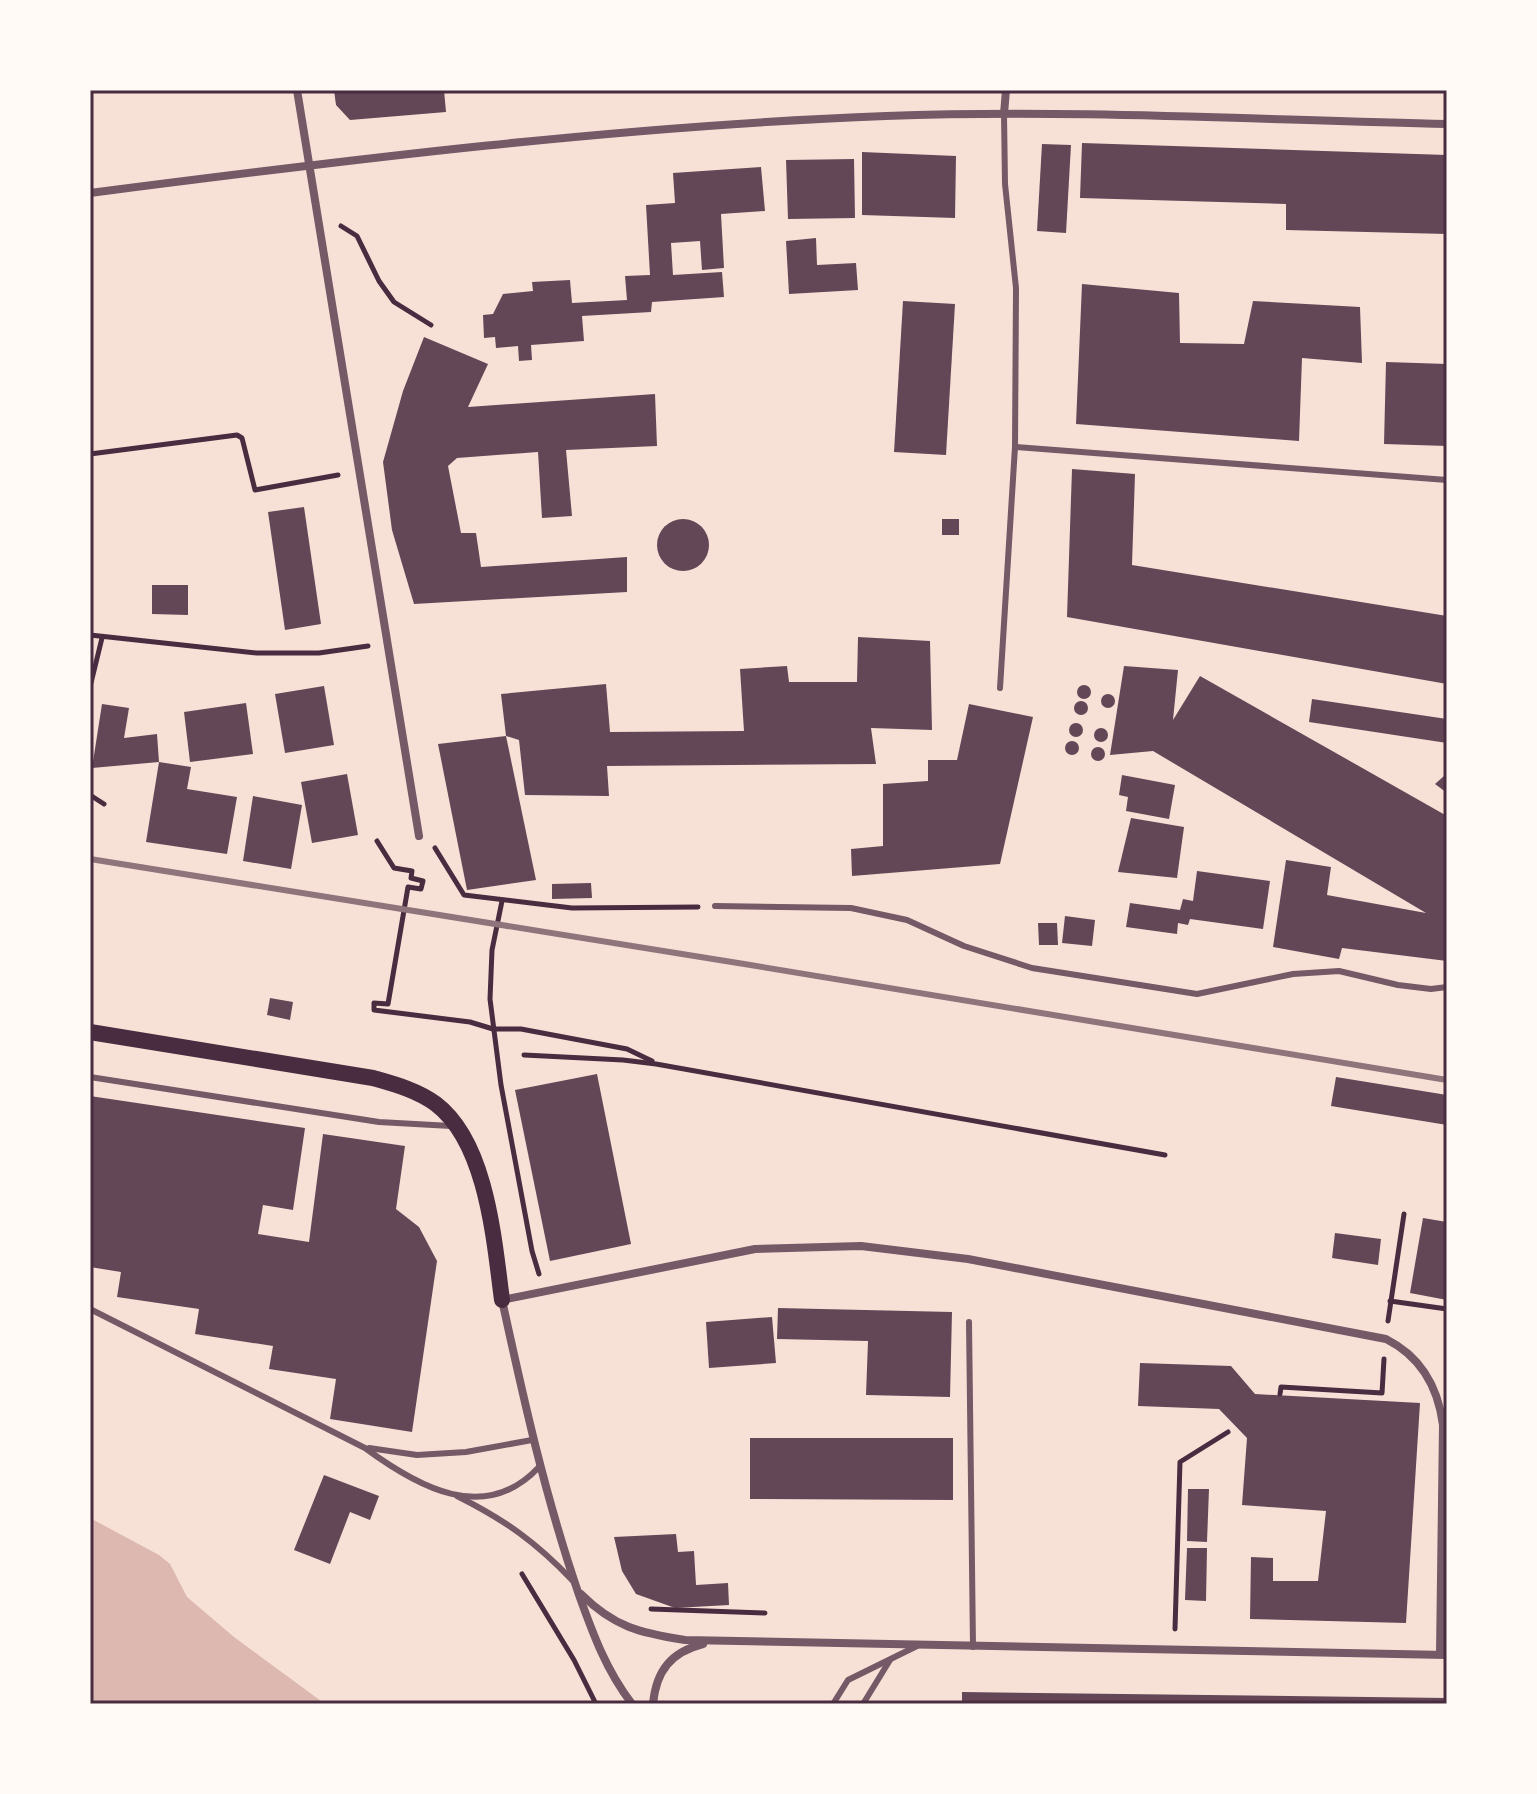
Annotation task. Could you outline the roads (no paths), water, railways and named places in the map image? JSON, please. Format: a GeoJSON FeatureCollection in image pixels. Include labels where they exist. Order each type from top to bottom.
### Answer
{"type":"FeatureCollection","features":[{"type":"Feature","properties":{"kind":"main road"},"geometry":{"type":"LineString","coordinates":[[90,1032],[373,1078],[409,1089],[436,1104],[457,1126],[480,1178],[502,1300]]}},
{"type":"Feature","properties":{"kind":"street"},"geometry":{"type":"LineString","coordinates":[[297,90],[419,836]]}},
{"type":"Feature","properties":{"kind":"street"},"geometry":{"type":"LineString","coordinates":[[1004,114],[1006,90]]}},
{"type":"Feature","properties":{"kind":"street"},"geometry":{"type":"LineString","coordinates":[[90,193],[517,142],[745,123],[1004,114],[1447,124]]}},
{"type":"Feature","properties":{"kind":"street"},"geometry":{"type":"LineString","coordinates":[[579,1592],[599,1612],[632,1630],[712,1642],[1444,1654],[1444,1454],[1440,1402],[1417,1361],[1386,1339],[968,1259],[861,1246],[755,1249],[502,1300],[532,1440],[558,1535],[596,1644],[610,1672],[632,1704]]}},
{"type":"Feature","properties":{"kind":"street"},"geometry":{"type":"LineString","coordinates":[[653,1704],[655,1687],[666,1665],[687,1648],[712,1642]]}},
{"type":"Feature","properties":{"kind":"lane"},"geometry":{"type":"LineString","coordinates":[[1000,688],[1015,447],[1016,288],[1005,184],[1004,114]]}},
{"type":"Feature","properties":{"kind":"lane"},"geometry":{"type":"LineString","coordinates":[[1015,447],[1447,480]]}},
{"type":"Feature","properties":{"kind":"lane"},"geometry":{"type":"LineString","coordinates":[[715,906],[851,908],[907,920],[964,946],[1032,968],[1197,994],[1293,974],[1339,971],[1398,985],[1431,989],[1447,987]]}},
{"type":"Feature","properties":{"kind":"lane"},"geometry":{"type":"LineString","coordinates":[[90,1077],[379,1122],[457,1126]]}},
{"type":"Feature","properties":{"kind":"lane"},"geometry":{"type":"LineString","coordinates":[[90,1309],[365,1448],[397,1471],[427,1487],[454,1495],[493,1514],[542,1549],[575,1582]]}},
{"type":"Feature","properties":{"kind":"lane"},"geometry":{"type":"LineString","coordinates":[[969,1322],[973,1647]]}},
{"type":"Feature","properties":{"kind":"lane"},"geometry":{"type":"LineString","coordinates":[[365,1448],[417,1455],[466,1452],[532,1440]]}},
{"type":"Feature","properties":{"kind":"lane"},"geometry":{"type":"LineString","coordinates":[[454,1495],[501,1493],[518,1487],[539,1467]]}},
{"type":"Feature","properties":{"kind":"lane"},"geometry":{"type":"LineString","coordinates":[[833,1704],[848,1680],[917,1646]]}},
{"type":"Feature","properties":{"kind":"lane"},"geometry":{"type":"LineString","coordinates":[[863,1704],[892,1657]]}},
{"type":"Feature","properties":{"kind":"railway"},"geometry":{"type":"LineString","coordinates":[[90,859],[1447,1080]]}}]}
